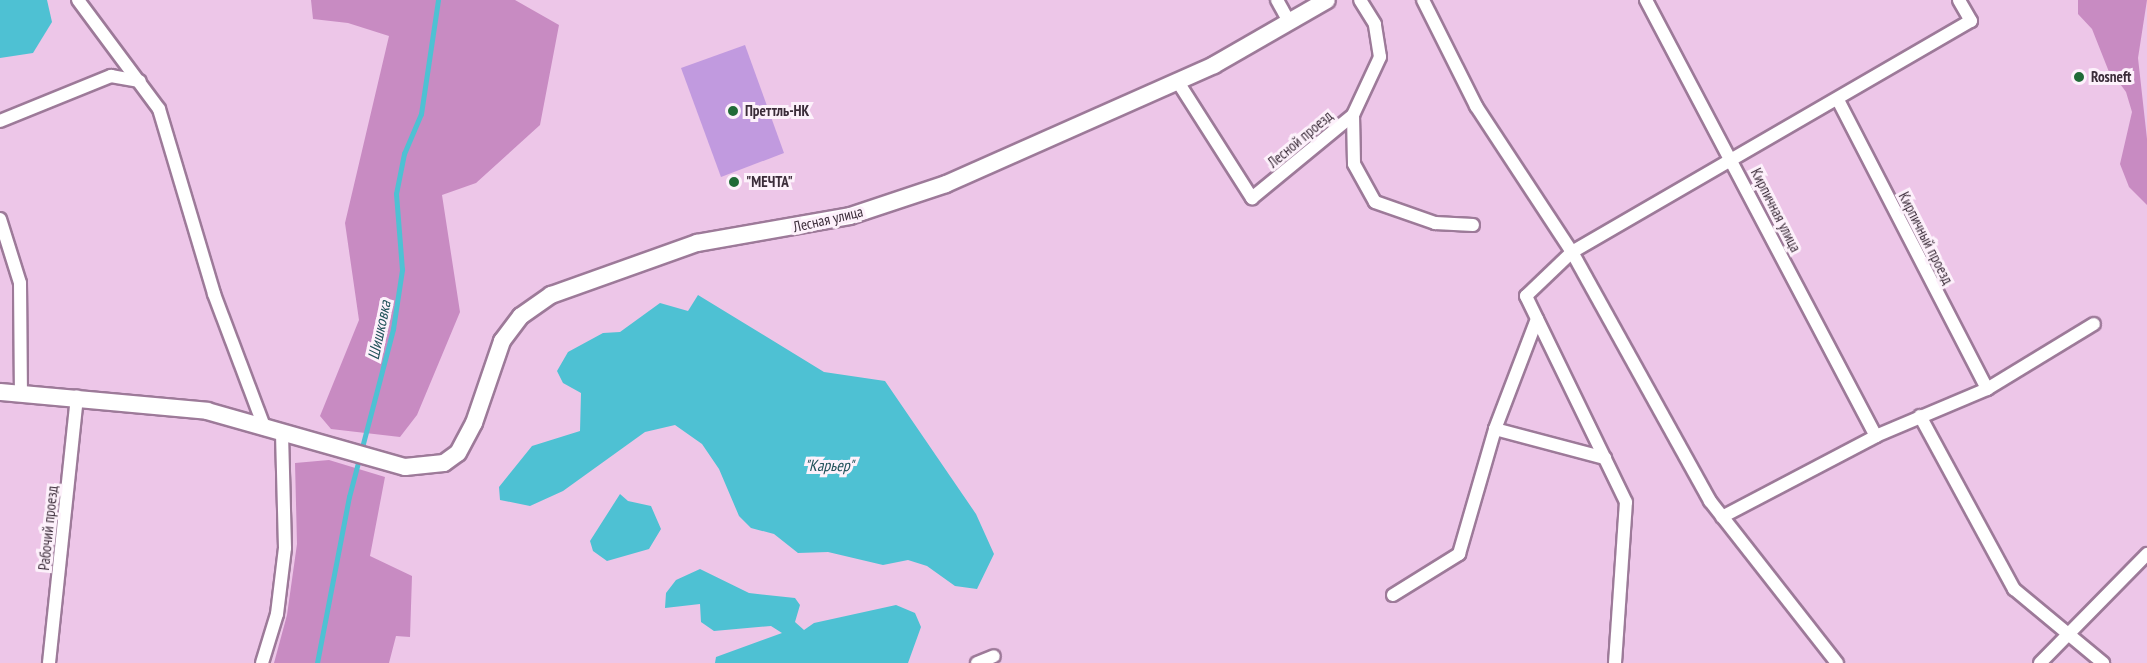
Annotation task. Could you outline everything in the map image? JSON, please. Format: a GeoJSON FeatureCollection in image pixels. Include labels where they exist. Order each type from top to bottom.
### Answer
{"type":"FeatureCollection","features":[{"type":"Feature","properties":{"kind":"street"},"geometry":{"type":"LineString","coordinates":[[78,0],[159,109],[214,294],[274,430],[285,548],[277,614],[262,663]]}},
{"type":"Feature","properties":{"kind":"street"},"geometry":{"type":"LineString","coordinates":[[1277,0],[1289,22]]}},
{"type":"Feature","properties":{"kind":"street","name":"Лесная улица"},"geometry":{"type":"LineString","coordinates":[[0,392],[77,396],[207,411],[392,461],[405,467],[432,466],[458,453],[474,423],[502,341],[521,316],[551,295],[697,243],[850,216],[936,187],[1178,82],[1327,0]]}},
{"type":"Feature","properties":{"kind":"street","name":"Лесной проезд"},"geometry":{"type":"LineString","coordinates":[[1178,82],[1252,198],[1353,116],[1380,57],[1375,24],[1360,0]]}},
{"type":"Feature","properties":{"kind":"street"},"geometry":{"type":"LineString","coordinates":[[1423,0],[1476,106],[1572,252],[1722,517],[1837,663]]}},
{"type":"Feature","properties":{"kind":"street","name":"Кирпичная улица"},"geometry":{"type":"LineString","coordinates":[[1646,0],[1733,158],[1876,436]]}},
{"type":"Feature","properties":{"kind":"street"},"geometry":{"type":"LineString","coordinates":[[1615,663],[1626,502],[1526,296],[1572,252],[1971,21],[1959,0]]}},
{"type":"Feature","properties":{"kind":"street"},"geometry":{"type":"LineString","coordinates":[[0,122],[111,76],[140,81]]}},
{"type":"Feature","properties":{"kind":"street","name":"Кирпичный проезд"},"geometry":{"type":"LineString","coordinates":[[1838,100],[1987,389]]}},
{"type":"Feature","properties":{"kind":"street"},"geometry":{"type":"LineString","coordinates":[[1353,116],[1354,164],[1375,202],[1435,222],[1473,225]]}},
{"type":"Feature","properties":{"kind":"street"},"geometry":{"type":"LineString","coordinates":[[0,219],[20,283],[21,393]]}},
{"type":"Feature","properties":{"kind":"street"},"geometry":{"type":"LineString","coordinates":[[1393,595],[1459,554],[1495,429],[1537,319]]}},
{"type":"Feature","properties":{"kind":"street"},"geometry":{"type":"LineString","coordinates":[[1722,517],[1876,436],[1987,389],[2094,324]]}},
{"type":"Feature","properties":{"kind":"street","name":"Рабочий проезд"},"geometry":{"type":"LineString","coordinates":[[50,663],[77,396]]}},
{"type":"Feature","properties":{"kind":"street"},"geometry":{"type":"LineString","coordinates":[[1920,416],[2014,589],[2103,663]]}},
{"type":"Feature","properties":{"kind":"street"},"geometry":{"type":"LineString","coordinates":[[1495,429],[1605,458]]}},
{"type":"Feature","properties":{"kind":"street"},"geometry":{"type":"LineString","coordinates":[[2040,663],[2147,554]]}},
{"type":"Feature","properties":{"kind":"street"},"geometry":{"type":"LineString","coordinates":[[977,663],[994,656]]}},
{"type":"Feature","properties":{"kind":"shaded area"},"geometry":{"type":"Polygon","coordinates":[[[311,0],[515,0],[559,25],[540,125],[476,183],[442,195],[460,312],[417,415],[400,437],[331,429],[320,416],[359,320],[345,223],[389,36],[348,23],[313,19],[311,0]]]}},
{"type":"Feature","properties":{"kind":"shaded area"},"geometry":{"type":"Polygon","coordinates":[[[2078,0],[2147,0],[2138,58],[2147,139],[2147,205],[2129,187],[2120,164],[2132,112],[2126,92],[2118,81],[2113,82],[2092,29],[2078,14],[2078,0]]]}},
{"type":"Feature","properties":{"kind":"shaded area"},"geometry":{"type":"Polygon","coordinates":[[[329,460],[385,477],[370,556],[412,576],[410,637],[396,636],[389,663],[274,663],[287,615],[297,544],[295,463],[329,460]]]}},
{"type":"Feature","properties":{"kind":"water"},"geometry":{"type":"Polygon","coordinates":[[[0,0],[47,0],[52,22],[33,53],[0,58],[0,0]]]}},
{"type":"Feature","properties":{"kind":"water","name":"\"Карьер\""},"geometry":{"type":"Polygon","coordinates":[[[698,295],[824,372],[885,381],[976,514],[994,554],[977,589],[955,586],[927,566],[908,560],[883,565],[828,552],[798,553],[774,534],[751,528],[739,516],[719,469],[702,444],[675,425],[645,432],[563,491],[530,506],[500,500],[499,487],[532,446],[580,431],[581,393],[563,383],[557,371],[568,352],[603,333],[620,332],[660,303],[688,311],[698,295]]]}},
{"type":"Feature","properties":{"kind":"water"},"geometry":{"type":"Polygon","coordinates":[[[620,494],[628,501],[651,506],[661,529],[649,549],[607,561],[593,551],[590,541],[620,494]]]}},
{"type":"Feature","properties":{"kind":"water"},"geometry":{"type":"Polygon","coordinates":[[[700,569],[749,593],[795,598],[800,605],[795,622],[804,630],[814,623],[896,605],[915,613],[921,627],[908,663],[715,663],[716,657],[782,633],[771,626],[714,631],[701,622],[700,604],[665,608],[666,593],[676,580],[700,569]]]}},
{"type":"Feature","properties":{"kind":"building","name":"Преттль-НК"},"geometry":{"type":"Polygon","coordinates":[[[745,45],[784,153],[721,177],[681,68],[745,45]]]}},
{"type":"Feature","properties":{"kind":"waterway","name":"Шишковка"},"geometry":{"type":"LineString","coordinates":[[317,663],[349,497],[393,329],[402,270],[396,194],[404,154],[421,114],[438,0]]}},
{"type":"Feature","properties":{"kind":"place","name":"Rosneft"},"geometry":{"type":"Point","coordinates":[2079,77]}},
{"type":"Feature","properties":{"kind":"place","name":"Преттль-НК"},"geometry":{"type":"Point","coordinates":[733,111]}},
{"type":"Feature","properties":{"kind":"place","name":"\"МЕЧТА\""},"geometry":{"type":"Point","coordinates":[734,182]}}]}
